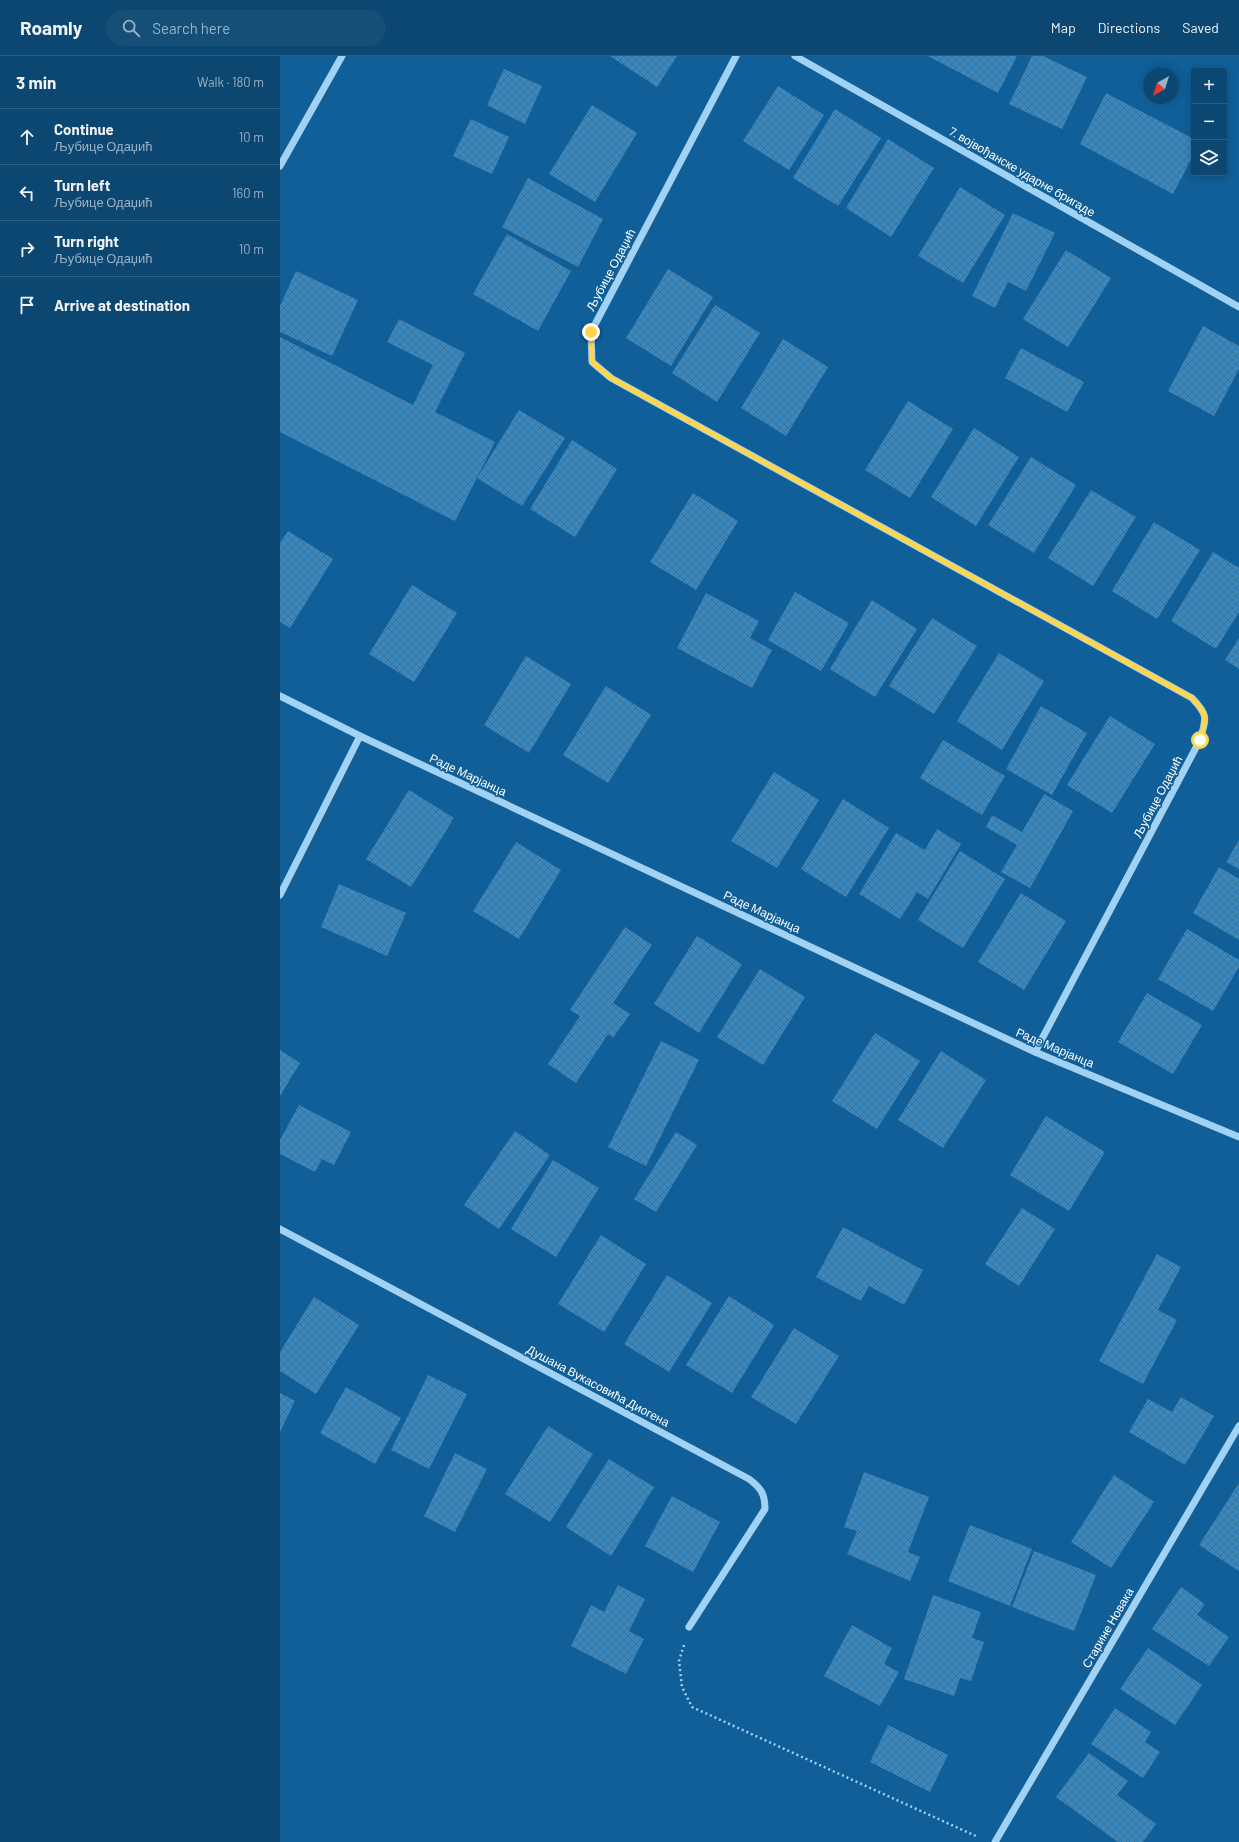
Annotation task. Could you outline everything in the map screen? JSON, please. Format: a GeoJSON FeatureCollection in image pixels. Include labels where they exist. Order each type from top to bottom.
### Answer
{"type":"FeatureCollection","features":[{"type":"Feature","properties":{"kind":"street"},"geometry":{"type":"LineString","coordinates":[[280,166],[342,56]]}},
{"type":"Feature","properties":{"kind":"street","name":"Љубице Одаџић"},"geometry":{"type":"LineString","coordinates":[[736,56],[591,332],[592,362],[611,378],[1192,698],[1204,710],[1205,723],[1200,740],[1035,1052]]}},
{"type":"Feature","properties":{"kind":"street","name":"7. војвођанске ударне бригаде"},"geometry":{"type":"LineString","coordinates":[[795,56],[1239,307]]}},
{"type":"Feature","properties":{"kind":"street","name":"Раде Марјанца"},"geometry":{"type":"LineString","coordinates":[[280,696],[360,736],[1035,1052],[1239,1137]]}},
{"type":"Feature","properties":{"kind":"street"},"geometry":{"type":"LineString","coordinates":[[280,895],[360,736]]}},
{"type":"Feature","properties":{"kind":"street","name":"Душана Вукасовића Диогена"},"geometry":{"type":"LineString","coordinates":[[280,1229],[749,1479],[760,1487],[765,1497],[765,1509],[689,1627]]}},
{"type":"Feature","properties":{"kind":"street","name":"Старине Новака"},"geometry":{"type":"LineString","coordinates":[[995,1842],[1239,1426]]}},
{"type":"Feature","properties":{"kind":"path"},"geometry":{"type":"LineString","coordinates":[[689,1627],[678,1661],[682,1687],[692,1707],[982,1839]]}},
{"type":"Feature","properties":{"kind":"building"},"geometry":{"type":"Polygon","coordinates":[[[610,56],[677,56],[657,87],[610,56]]]}},
{"type":"Feature","properties":{"kind":"building"},"geometry":{"type":"Polygon","coordinates":[[[928,56],[1017,56],[998,93],[928,56]]]}},
{"type":"Feature","properties":{"kind":"building"},"geometry":{"type":"Polygon","coordinates":[[[1032,56],[1043,56],[1087,77],[1062,129],[1009,104],[1032,56]]]}},
{"type":"Feature","properties":{"kind":"building"},"geometry":{"type":"Polygon","coordinates":[[[504,69],[542,86],[525,124],[487,105],[504,69]]]}},
{"type":"Feature","properties":{"kind":"building"},"geometry":{"type":"Polygon","coordinates":[[[778,86],[824,115],[789,170],[743,141],[778,86]]]}},
{"type":"Feature","properties":{"kind":"building"},"geometry":{"type":"Polygon","coordinates":[[[1106,93],[1191,137],[1191,160],[1173,194],[1080,144],[1106,93]]]}},
{"type":"Feature","properties":{"kind":"building"},"geometry":{"type":"Polygon","coordinates":[[[592,105],[637,133],[595,202],[549,174],[592,105]]]}},
{"type":"Feature","properties":{"kind":"building"},"geometry":{"type":"Polygon","coordinates":[[[835,109],[881,138],[838,206],[793,178],[835,109]]]}},
{"type":"Feature","properties":{"kind":"building"},"geometry":{"type":"Polygon","coordinates":[[[471,119],[509,137],[492,174],[453,156],[471,119]]]}},
{"type":"Feature","properties":{"kind":"building"},"geometry":{"type":"Polygon","coordinates":[[[888,139],[934,168],[891,237],[846,208],[888,139]]]}},
{"type":"Feature","properties":{"kind":"building"},"geometry":{"type":"Polygon","coordinates":[[[528,178],[603,219],[578,267],[502,227],[528,178]]]}},
{"type":"Feature","properties":{"kind":"building"},"geometry":{"type":"Polygon","coordinates":[[[960,187],[1005,215],[963,283],[918,256],[960,187]]]}},
{"type":"Feature","properties":{"kind":"building"},"geometry":{"type":"Polygon","coordinates":[[[1013,213],[1055,233],[1026,291],[1008,282],[995,308],[972,296],[1013,213]]]}},
{"type":"Feature","properties":{"kind":"building"},"geometry":{"type":"Polygon","coordinates":[[[507,234],[571,271],[538,331],[473,294],[507,234]]]}},
{"type":"Feature","properties":{"kind":"building"},"geometry":{"type":"Polygon","coordinates":[[[1066,250],[1111,278],[1068,347],[1023,319],[1066,250]]]}},
{"type":"Feature","properties":{"kind":"building"},"geometry":{"type":"Polygon","coordinates":[[[668,269],[713,297],[671,366],[626,338],[668,269]]]}},
{"type":"Feature","properties":{"kind":"building"},"geometry":{"type":"Polygon","coordinates":[[[296,271],[358,300],[332,356],[280,332],[280,306],[296,271]]]}},
{"type":"Feature","properties":{"kind":"building"},"geometry":{"type":"Polygon","coordinates":[[[715,305],[760,333],[717,402],[672,373],[715,305]]]}},
{"type":"Feature","properties":{"kind":"building"},"geometry":{"type":"Polygon","coordinates":[[[399,319],[465,353],[435,412],[495,442],[455,521],[280,432],[280,337],[413,405],[433,365],[387,342],[399,319]]]}},
{"type":"Feature","properties":{"kind":"building"},"geometry":{"type":"Polygon","coordinates":[[[1203,326],[1239,346],[1239,369],[1214,416],[1168,391],[1203,326]]]}},
{"type":"Feature","properties":{"kind":"building"},"geometry":{"type":"Polygon","coordinates":[[[783,339],[828,367],[786,436],[741,408],[783,339]]]}},
{"type":"Feature","properties":{"kind":"building"},"geometry":{"type":"Polygon","coordinates":[[[1021,348],[1084,382],[1067,412],[1005,378],[1021,348]]]}},
{"type":"Feature","properties":{"kind":"building"},"geometry":{"type":"Polygon","coordinates":[[[908,401],[953,429],[910,498],[865,470],[908,401]]]}},
{"type":"Feature","properties":{"kind":"building"},"geometry":{"type":"Polygon","coordinates":[[[519,410],[565,438],[522,506],[477,478],[519,410]]]}},
{"type":"Feature","properties":{"kind":"building"},"geometry":{"type":"Polygon","coordinates":[[[974,428],[1019,457],[976,526],[931,497],[974,428]]]}},
{"type":"Feature","properties":{"kind":"building"},"geometry":{"type":"Polygon","coordinates":[[[572,440],[617,469],[575,537],[530,509],[572,440]]]}},
{"type":"Feature","properties":{"kind":"building"},"geometry":{"type":"Polygon","coordinates":[[[1031,457],[1076,485],[1034,553],[988,525],[1031,457]]]}},
{"type":"Feature","properties":{"kind":"building"},"geometry":{"type":"Polygon","coordinates":[[[1091,490],[1136,517],[1093,586],[1048,558],[1091,490]]]}},
{"type":"Feature","properties":{"kind":"building"},"geometry":{"type":"Polygon","coordinates":[[[693,493],[738,521],[696,590],[650,562],[693,493]]]}},
{"type":"Feature","properties":{"kind":"building"},"geometry":{"type":"Polygon","coordinates":[[[1154,522],[1200,550],[1157,619],[1112,591],[1154,522]]]}},
{"type":"Feature","properties":{"kind":"building"},"geometry":{"type":"Polygon","coordinates":[[[288,531],[333,559],[290,628],[280,622],[280,543],[288,531]]]}},
{"type":"Feature","properties":{"kind":"building"},"geometry":{"type":"Polygon","coordinates":[[[1213,552],[1239,568],[1239,612],[1216,649],[1171,621],[1213,552]]]}},
{"type":"Feature","properties":{"kind":"building"},"geometry":{"type":"Polygon","coordinates":[[[412,585],[457,613],[414,682],[369,654],[412,585]]]}},
{"type":"Feature","properties":{"kind":"building"},"geometry":{"type":"Polygon","coordinates":[[[795,592],[849,623],[821,671],[768,640],[795,592]]]}},
{"type":"Feature","properties":{"kind":"building"},"geometry":{"type":"Polygon","coordinates":[[[706,593],[759,621],[750,638],[772,650],[752,688],[677,648],[706,593]]]}},
{"type":"Feature","properties":{"kind":"building"},"geometry":{"type":"Polygon","coordinates":[[[872,600],[917,629],[875,697],[830,669],[872,600]]]}},
{"type":"Feature","properties":{"kind":"building"},"geometry":{"type":"Polygon","coordinates":[[[932,618],[977,646],[934,714],[889,686],[932,618]]]}},
{"type":"Feature","properties":{"kind":"building"},"geometry":{"type":"Polygon","coordinates":[[[1239,638],[1239,669],[1225,660],[1239,638]]]}},
{"type":"Feature","properties":{"kind":"building"},"geometry":{"type":"Polygon","coordinates":[[[999,653],[1044,681],[1002,750],[957,721],[999,653]]]}},
{"type":"Feature","properties":{"kind":"building"},"geometry":{"type":"Polygon","coordinates":[[[526,656],[571,684],[529,753],[484,725],[526,656]]]}},
{"type":"Feature","properties":{"kind":"building"},"geometry":{"type":"Polygon","coordinates":[[[606,686],[651,715],[608,783],[563,755],[606,686]]]}},
{"type":"Feature","properties":{"kind":"building"},"geometry":{"type":"Polygon","coordinates":[[[1041,706],[1087,733],[1052,795],[1006,769],[1041,706]]]}},
{"type":"Feature","properties":{"kind":"building"},"geometry":{"type":"Polygon","coordinates":[[[1110,716],[1155,744],[1112,813],[1067,785],[1110,716]]]}},
{"type":"Feature","properties":{"kind":"building"},"geometry":{"type":"Polygon","coordinates":[[[943,740],[1005,776],[982,815],[920,778],[943,740]]]}},
{"type":"Feature","properties":{"kind":"building"},"geometry":{"type":"Polygon","coordinates":[[[774,772],[819,800],[777,868],[731,841],[774,772]]]}},
{"type":"Feature","properties":{"kind":"building"},"geometry":{"type":"Polygon","coordinates":[[[409,790],[454,818],[411,887],[366,859],[409,790]]]}},
{"type":"Feature","properties":{"kind":"building"},"geometry":{"type":"Polygon","coordinates":[[[1044,794],[1073,811],[1030,888],[1001,872],[1017,845],[986,827],[992,815],[1022,832],[1044,794]]]}},
{"type":"Feature","properties":{"kind":"building"},"geometry":{"type":"Polygon","coordinates":[[[843,799],[889,828],[846,897],[801,869],[843,799]]]}},
{"type":"Feature","properties":{"kind":"building"},"geometry":{"type":"Polygon","coordinates":[[[937,829],[961,844],[928,899],[917,892],[900,919],[859,894],[896,833],[925,850],[937,829]]]}},
{"type":"Feature","properties":{"kind":"building"},"geometry":{"type":"Polygon","coordinates":[[[1239,840],[1239,869],[1226,862],[1239,840]]]}},
{"type":"Feature","properties":{"kind":"building"},"geometry":{"type":"Polygon","coordinates":[[[516,842],[561,870],[519,939],[473,911],[516,842]]]}},
{"type":"Feature","properties":{"kind":"building"},"geometry":{"type":"Polygon","coordinates":[[[960,851],[1005,879],[963,948],[918,920],[960,851]]]}},
{"type":"Feature","properties":{"kind":"building"},"geometry":{"type":"Polygon","coordinates":[[[1219,867],[1239,879],[1239,940],[1193,913],[1219,867]]]}},
{"type":"Feature","properties":{"kind":"building"},"geometry":{"type":"Polygon","coordinates":[[[339,884],[406,913],[387,956],[321,927],[339,884]]]}},
{"type":"Feature","properties":{"kind":"building"},"geometry":{"type":"Polygon","coordinates":[[[1021,893],[1066,921],[1024,990],[978,962],[1021,893]]]}},
{"type":"Feature","properties":{"kind":"building"},"geometry":{"type":"Polygon","coordinates":[[[625,927],[652,945],[613,1003],[630,1014],[613,1038],[608,1034],[576,1083],[548,1064],[580,1016],[570,1010],[625,927]]]}},
{"type":"Feature","properties":{"kind":"building"},"geometry":{"type":"Polygon","coordinates":[[[1187,929],[1239,960],[1239,967],[1213,1011],[1158,979],[1187,929]]]}},
{"type":"Feature","properties":{"kind":"building"},"geometry":{"type":"Polygon","coordinates":[[[697,936],[742,964],[699,1033],[654,1004],[697,936]]]}},
{"type":"Feature","properties":{"kind":"building"},"geometry":{"type":"Polygon","coordinates":[[[760,969],[805,997],[763,1065],[717,1037],[760,969]]]}},
{"type":"Feature","properties":{"kind":"building"},"geometry":{"type":"Polygon","coordinates":[[[1147,993],[1202,1025],[1173,1074],[1118,1042],[1147,993]]]}},
{"type":"Feature","properties":{"kind":"building"},"geometry":{"type":"Polygon","coordinates":[[[875,1033],[920,1061],[877,1129],[832,1101],[875,1033]]]}},
{"type":"Feature","properties":{"kind":"building"},"geometry":{"type":"Polygon","coordinates":[[[661,1041],[699,1060],[646,1166],[608,1147],[661,1041]]]}},
{"type":"Feature","properties":{"kind":"building"},"geometry":{"type":"Polygon","coordinates":[[[280,1050],[300,1063],[280,1096],[280,1050]]]}},
{"type":"Feature","properties":{"kind":"building"},"geometry":{"type":"Polygon","coordinates":[[[941,1051],[986,1080],[943,1148],[898,1120],[941,1051]]]}},
{"type":"Feature","properties":{"kind":"building"},"geometry":{"type":"Polygon","coordinates":[[[299,1105],[351,1132],[334,1165],[322,1159],[315,1172],[280,1154],[280,1140],[299,1105]]]}},
{"type":"Feature","properties":{"kind":"building"},"geometry":{"type":"Polygon","coordinates":[[[1046,1116],[1105,1152],[1069,1211],[1010,1175],[1046,1116]]]}},
{"type":"Feature","properties":{"kind":"building"},"geometry":{"type":"Polygon","coordinates":[[[515,1131],[550,1155],[499,1229],[464,1205],[515,1131]]]}},
{"type":"Feature","properties":{"kind":"building"},"geometry":{"type":"Polygon","coordinates":[[[676,1132],[697,1145],[656,1212],[634,1199],[676,1132]]]}},
{"type":"Feature","properties":{"kind":"building"},"geometry":{"type":"Polygon","coordinates":[[[553,1160],[599,1188],[556,1257],[511,1229],[553,1160]]]}},
{"type":"Feature","properties":{"kind":"building"},"geometry":{"type":"Polygon","coordinates":[[[1022,1208],[1055,1229],[1019,1286],[985,1264],[1022,1208]]]}},
{"type":"Feature","properties":{"kind":"building"},"geometry":{"type":"Polygon","coordinates":[[[843,1227],[923,1270],[904,1305],[869,1286],[861,1301],[816,1277],[843,1227]]]}},
{"type":"Feature","properties":{"kind":"building"},"geometry":{"type":"Polygon","coordinates":[[[601,1235],[646,1264],[604,1332],[558,1304],[601,1235]]]}},
{"type":"Feature","properties":{"kind":"building"},"geometry":{"type":"Polygon","coordinates":[[[1157,1254],[1181,1267],[1158,1310],[1177,1320],[1143,1384],[1099,1361],[1157,1254]]]}},
{"type":"Feature","properties":{"kind":"building"},"geometry":{"type":"Polygon","coordinates":[[[667,1275],[712,1303],[669,1372],[624,1344],[667,1275]]]}},
{"type":"Feature","properties":{"kind":"building"},"geometry":{"type":"Polygon","coordinates":[[[729,1296],[774,1325],[732,1393],[686,1365],[729,1296]]]}},
{"type":"Feature","properties":{"kind":"building"},"geometry":{"type":"Polygon","coordinates":[[[314,1297],[359,1325],[316,1394],[280,1371],[280,1352],[314,1297]]]}},
{"type":"Feature","properties":{"kind":"building"},"geometry":{"type":"Polygon","coordinates":[[[794,1328],[839,1356],[796,1424],[751,1397],[794,1328]]]}},
{"type":"Feature","properties":{"kind":"building"},"geometry":{"type":"Polygon","coordinates":[[[428,1375],[467,1394],[429,1469],[391,1450],[428,1375]]]}},
{"type":"Feature","properties":{"kind":"building"},"geometry":{"type":"Polygon","coordinates":[[[346,1387],[401,1418],[375,1464],[320,1433],[346,1387]]]}},
{"type":"Feature","properties":{"kind":"building"},"geometry":{"type":"Polygon","coordinates":[[[280,1393],[295,1401],[280,1432],[280,1393]]]}},
{"type":"Feature","properties":{"kind":"building"},"geometry":{"type":"Polygon","coordinates":[[[1181,1397],[1214,1416],[1185,1465],[1129,1432],[1148,1399],[1172,1412],[1181,1397]]]}},
{"type":"Feature","properties":{"kind":"building"},"geometry":{"type":"Polygon","coordinates":[[[548,1426],[593,1454],[550,1522],[505,1494],[548,1426]]]}},
{"type":"Feature","properties":{"kind":"building"},"geometry":{"type":"Polygon","coordinates":[[[455,1453],[487,1469],[455,1532],[424,1516],[455,1453]]]}},
{"type":"Feature","properties":{"kind":"building"},"geometry":{"type":"Polygon","coordinates":[[[609,1459],[654,1487],[611,1556],[566,1527],[609,1459]]]}},
{"type":"Feature","properties":{"kind":"building"},"geometry":{"type":"Polygon","coordinates":[[[864,1472],[929,1497],[908,1552],[920,1557],[910,1581],[847,1554],[857,1531],[844,1527],[864,1472]]]}},
{"type":"Feature","properties":{"kind":"building"},"geometry":{"type":"Polygon","coordinates":[[[1114,1475],[1154,1502],[1111,1568],[1071,1542],[1114,1475]]]}},
{"type":"Feature","properties":{"kind":"building"},"geometry":{"type":"Polygon","coordinates":[[[1239,1483],[1239,1571],[1199,1545],[1239,1483]]]}},
{"type":"Feature","properties":{"kind":"building"},"geometry":{"type":"Polygon","coordinates":[[[672,1496],[720,1522],[693,1572],[645,1546],[672,1496]]]}},
{"type":"Feature","properties":{"kind":"building"},"geometry":{"type":"Polygon","coordinates":[[[970,1525],[1032,1549],[1010,1606],[948,1581],[970,1525]]]}},
{"type":"Feature","properties":{"kind":"building"},"geometry":{"type":"Polygon","coordinates":[[[1034,1551],[1096,1575],[1074,1631],[1012,1607],[1034,1551]]]}},
{"type":"Feature","properties":{"kind":"building"},"geometry":{"type":"Polygon","coordinates":[[[618,1585],[645,1599],[629,1631],[644,1639],[626,1674],[571,1646],[591,1605],[604,1612],[618,1585]]]}},
{"type":"Feature","properties":{"kind":"building"},"geometry":{"type":"Polygon","coordinates":[[[1181,1587],[1205,1604],[1197,1615],[1229,1637],[1209,1666],[1152,1629],[1181,1587]]]}},
{"type":"Feature","properties":{"kind":"building"},"geometry":{"type":"Polygon","coordinates":[[[933,1595],[981,1612],[972,1638],[984,1642],[971,1681],[960,1678],[954,1696],[904,1679],[933,1595]]]}},
{"type":"Feature","properties":{"kind":"building"},"geometry":{"type":"Polygon","coordinates":[[[852,1625],[892,1648],[884,1664],[899,1672],[880,1706],[824,1676],[852,1625]]]}},
{"type":"Feature","properties":{"kind":"building"},"geometry":{"type":"Polygon","coordinates":[[[1148,1648],[1202,1685],[1175,1725],[1120,1689],[1148,1648]]]}},
{"type":"Feature","properties":{"kind":"building"},"geometry":{"type":"Polygon","coordinates":[[[1115,1708],[1151,1732],[1145,1742],[1160,1752],[1143,1778],[1091,1744],[1115,1708]]]}},
{"type":"Feature","properties":{"kind":"building"},"geometry":{"type":"Polygon","coordinates":[[[888,1725],[948,1755],[930,1792],[870,1762],[888,1725]]]}},
{"type":"Feature","properties":{"kind":"building"},"geometry":{"type":"Polygon","coordinates":[[[1089,1753],[1128,1781],[1117,1795],[1156,1824],[1143,1842],[1118,1842],[1056,1797],[1089,1753]]]}},
{"type":"Feature","properties":{"kind":"route"},"geometry":{"type":"LineString","coordinates":[[591,332],[592,362],[611,378],[1192,698],[1204,710],[1205,723],[1200,740]]}}]}
